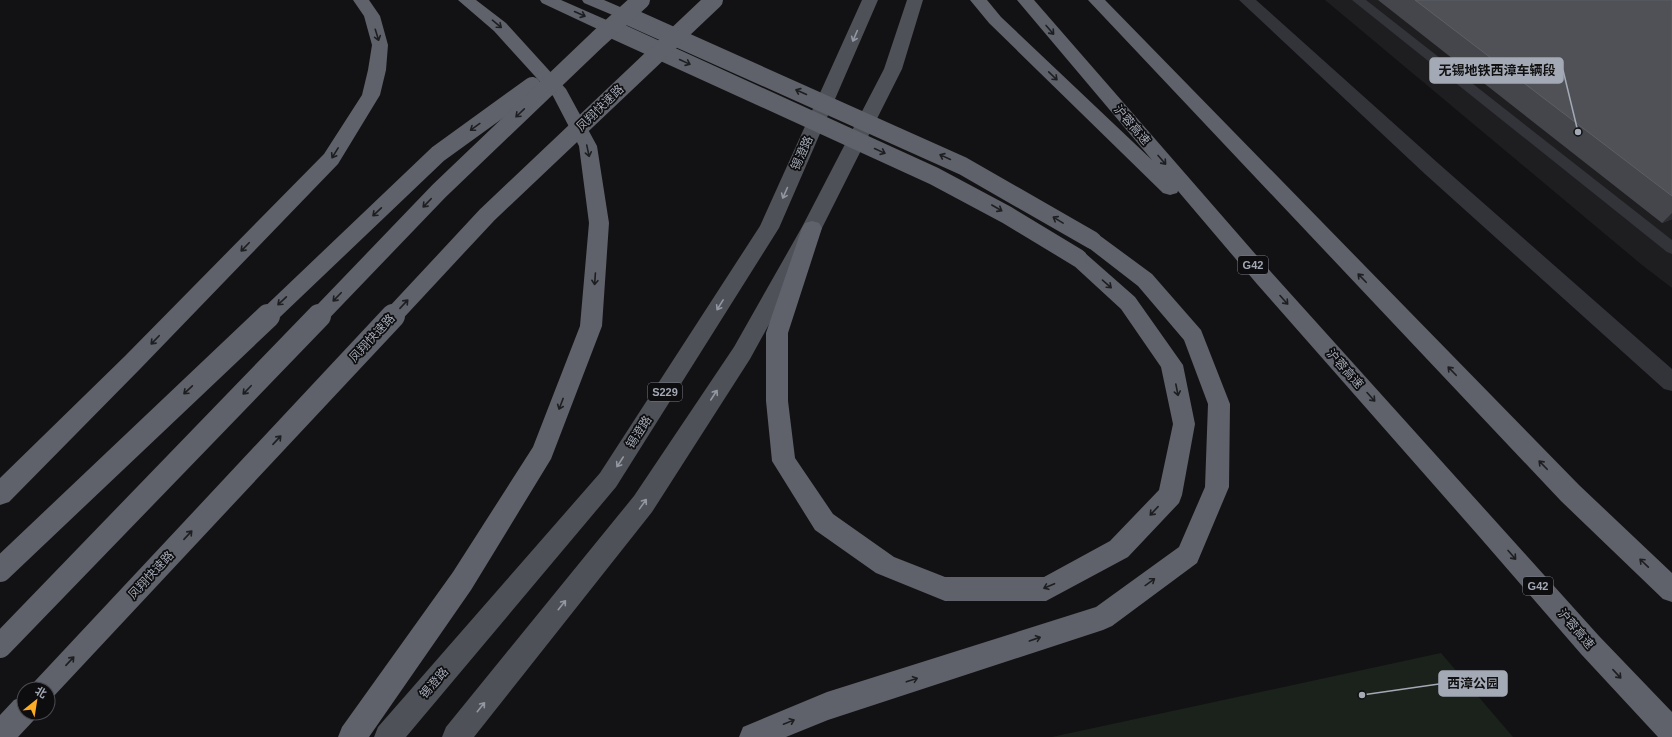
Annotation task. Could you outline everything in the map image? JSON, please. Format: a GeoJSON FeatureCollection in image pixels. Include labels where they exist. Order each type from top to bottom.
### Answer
{"type":"FeatureCollection","features":[{"type":"Feature","properties":{"kind":"highway"},"geometry":{"type":"LineString","coordinates":[[0,494],[133,362],[331,159],[371,95],[377,70],[380,45],[372,16],[361,0]]}},
{"type":"Feature","properties":{"kind":"highway"},"geometry":{"type":"LineString","coordinates":[[352,737],[462,581],[542,452],[591,326],[599,223],[588,146],[560,93],[500,27],[466,0]]}},
{"type":"Feature","properties":{"kind":"highway"},"geometry":{"type":"LineString","coordinates":[[548,0],[605,34],[973,195],[1026,224],[1085,249],[1145,280],[1192,336],[1220,404],[1217,487],[1188,555],[1103,617],[827,706],[753,737]]}},
{"type":"Feature","properties":{"kind":"highway"},"geometry":{"type":"LineString","coordinates":[[590,0],[910,140],[963,166],[1085,249],[1128,303],[1172,365],[1184,424],[1170,495],[1119,549],[1046,589],[945,589],[885,565],[824,522],[784,461],[777,400],[777,333],[812,228]]}},
{"type":"Feature","properties":{"kind":"highway"},"geometry":{"type":"LineString","coordinates":[[0,646],[439,191],[641,0]]}},
{"type":"Feature","properties":{"kind":"highway","name":"凤翔快速路"},"geometry":{"type":"LineString","coordinates":[[51,681],[487,215],[714,0]]}},
{"type":"Feature","properties":{"kind":"highway"},"geometry":{"type":"LineString","coordinates":[[978,0],[995,20],[1264,278]]}},
{"type":"Feature","properties":{"kind":"highway","name":"沪蓉高速"},"geometry":{"type":"LineString","coordinates":[[1025,0],[1264,278],[1486,526],[1590,645],[1672,732]]}},
{"type":"Feature","properties":{"kind":"highway"},"geometry":{"type":"LineString","coordinates":[[1096,0],[1570,493],[1672,590]]}},
{"type":"Feature","properties":{"kind":"highway"},"geometry":{"type":"LineString","coordinates":[[1114,0],[1327,241]]}},
{"type":"Feature","properties":{"kind":"highway"},"geometry":{"type":"LineString","coordinates":[[0,570],[438,154],[605,34]]}},
{"type":"Feature","properties":{"kind":"highway"},"geometry":{"type":"LineString","coordinates":[[0,736],[16,719]]}},
{"type":"Feature","properties":{"kind":"main road","name":"锡澄路"},"geometry":{"type":"LineString","coordinates":[[388,737],[608,480],[769,228],[870,0]]}},
{"type":"Feature","properties":{"kind":"main road"},"geometry":{"type":"LineString","coordinates":[[456,737],[643,504],[742,353],[812,228],[893,68],[915,0]]}},
{"type":"Feature","properties":{"kind":"street"},"geometry":{"type":"LineString","coordinates":[[1247,0],[1432,169],[1672,382]]}},
{"type":"Feature","properties":{"kind":"lane"},"geometry":{"type":"LineString","coordinates":[[1358,0],[1670,243]]}},
{"type":"Feature","properties":{"kind":"shaded area"},"geometry":{"type":"Polygon","coordinates":[[[1325,0],[1672,0],[1672,288],[1642,265],[1325,0]]]}},
{"type":"Feature","properties":{"kind":"shaded area"},"geometry":{"type":"Polygon","coordinates":[[[1441,653],[1513,737],[1052,737],[1441,653]]]}},
{"type":"Feature","properties":{"kind":"building"},"geometry":{"type":"Polygon","coordinates":[[[1415,0],[1672,0],[1672,196],[1415,0]]]}},
{"type":"Feature","properties":{"kind":"place","name":"无锡地铁西漳车辆段"},"geometry":{"type":"Point","coordinates":[1578,132]}},
{"type":"Feature","properties":{"kind":"place","name":"西漳公园"},"geometry":{"type":"Point","coordinates":[1362,695]}}]}
